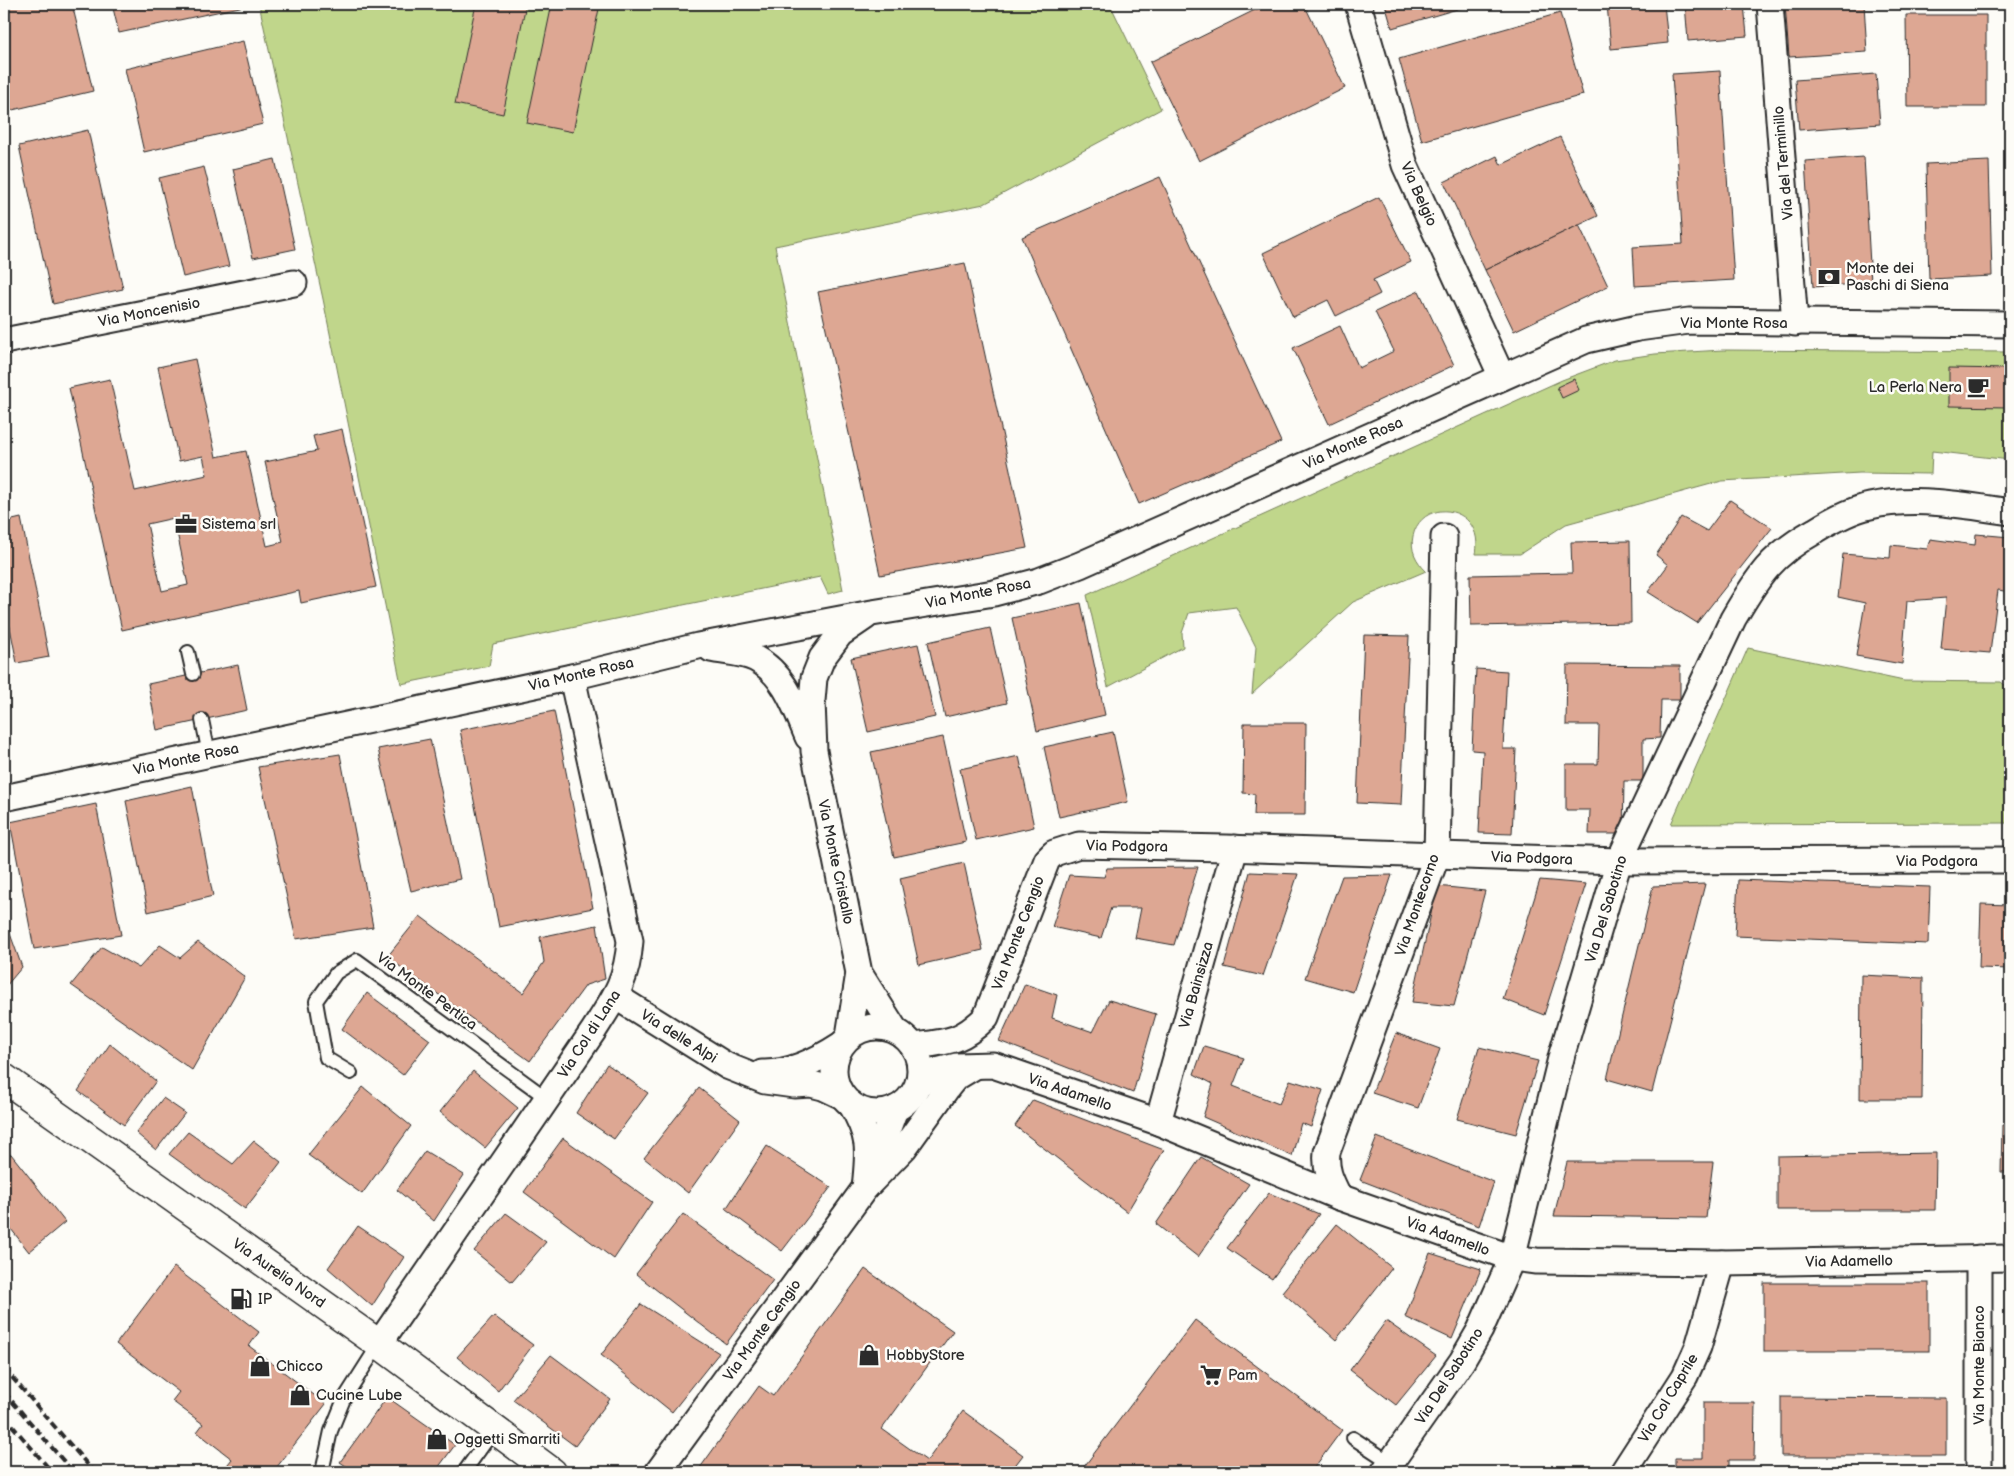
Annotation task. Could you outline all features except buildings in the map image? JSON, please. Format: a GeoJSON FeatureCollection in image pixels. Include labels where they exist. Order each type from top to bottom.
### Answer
{"type":"FeatureCollection","features":[{"type":"Feature","properties":{"kind":"main road","name":"Via Aurelia Nord"},"geometry":{"type":"LineString","coordinates":[[4,1078],[379,1344],[552,1472]]}},
{"type":"Feature","properties":{"kind":"street","name":"Via Belgio"},"geometry":{"type":"LineString","coordinates":[[1358,4],[1405,166],[1502,377]]}},
{"type":"Feature","properties":{"kind":"street","name":"Via del Terminillo"},"geometry":{"type":"LineString","coordinates":[[1770,4],[1795,323]]}},
{"type":"Feature","properties":{"kind":"street","name":"Via Moncenisio"},"geometry":{"type":"LineString","coordinates":[[4,341],[294,283]]}},
{"type":"Feature","properties":{"kind":"street","name":"Via Monte Rosa"},"geometry":{"type":"LineString","coordinates":[[4,798],[572,677],[698,646],[872,613],[994,593],[1039,581],[1080,565],[1586,340],[1638,328],[1689,321],[2010,324]]}},
{"type":"Feature","properties":{"kind":"street","name":"Via Del Sabotino"},"geometry":{"type":"LineString","coordinates":[[1387,1468],[1462,1362],[1480,1330],[1512,1258],[1562,1054],[1619,861],[1733,619],[1767,568],[1797,541],[1832,521],[1870,506],[1916,502],[1961,504],[2010,512]]}},
{"type":"Feature","properties":{"kind":"street","name":"Via Montecorno"},"geometry":{"type":"LineString","coordinates":[[1339,1197],[1329,1179],[1326,1166],[1327,1152],[1437,855],[1444,538]]}},
{"type":"Feature","properties":{"kind":"street"},"geometry":{"type":"LineString","coordinates":[[814,751],[812,693],[814,678],[822,658],[840,634],[872,613]]}},
{"type":"Feature","properties":{"kind":"street"},"geometry":{"type":"LineString","coordinates":[[698,646],[754,658],[771,669],[784,686],[814,751]]}},
{"type":"Feature","properties":{"kind":"street","name":"Via Col di Lana"},"geometry":{"type":"LineString","coordinates":[[379,1344],[548,1099],[594,1030],[624,979],[630,941],[572,677]]}},
{"type":"Feature","properties":{"kind":"street","name":"Via Monte Cristallo"},"geometry":{"type":"LineString","coordinates":[[814,751],[859,973],[895,1030],[906,1036],[914,1046]]}},
{"type":"Feature","properties":{"kind":"street","name":"Via Podgora"},"geometry":{"type":"LineString","coordinates":[[1054,853],[1079,845],[1235,848],[1619,861],[2010,860]]}},
{"type":"Feature","properties":{"kind":"street","name":"Via Bainsizza"},"geometry":{"type":"LineString","coordinates":[[1158,1122],[1235,848]]}},
{"type":"Feature","properties":{"kind":"street","name":"Via Monte Cengio"},"geometry":{"type":"LineString","coordinates":[[658,1472],[866,1188],[904,1148],[955,1078],[985,1065],[981,1038],[986,1017],[1038,879],[1047,860],[1054,853]]}},
{"type":"Feature","properties":{"kind":"street","name":"Via Monte Cristallo"},"geometry":{"type":"LineString","coordinates":[[847,1100],[836,1084],[834,1071],[835,1057],[845,1041],[859,973]]}},
{"type":"Feature","properties":{"kind":"street","name":"Via delle Alpi"},"geometry":{"type":"LineString","coordinates":[[615,996],[726,1066],[765,1081],[794,1085],[811,1084],[823,1087],[847,1100]]}},
{"type":"Feature","properties":{"kind":"street","name":"Via Monte Cengio"},"geometry":{"type":"LineString","coordinates":[[914,1046],[947,1042],[963,1036],[974,1029],[986,1017]]}},
{"type":"Feature","properties":{"kind":"street"},"geometry":{"type":"LineString","coordinates":[[845,1041],[860,1030],[871,1026],[883,1026],[895,1030]]}},
{"type":"Feature","properties":{"kind":"street","name":"Via delle Alpi"},"geometry":{"type":"LineString","coordinates":[[744,1072],[779,1072],[822,1057],[845,1041]]}},
{"type":"Feature","properties":{"kind":"street"},"geometry":{"type":"LineString","coordinates":[[847,1100],[872,1113],[884,1113],[895,1109],[913,1094],[919,1084],[921,1064],[914,1046]]}},
{"type":"Feature","properties":{"kind":"street","name":"Via Adamello"},"geometry":{"type":"LineString","coordinates":[[919,1084],[937,1071],[957,1066],[985,1065],[1158,1122],[1339,1197],[1512,1258],[1536,1261],[1722,1263],[2010,1258]]}},
{"type":"Feature","properties":{"kind":"street"},"geometry":{"type":"LineString","coordinates":[[847,1100],[860,1119],[869,1151],[866,1188]]}},
{"type":"Feature","properties":{"kind":"street","name":"Via Monte Cengio"},"geometry":{"type":"LineString","coordinates":[[866,1188],[895,1109]]}},
{"type":"Feature","properties":{"kind":"street","name":"Via Monte Bianco"},"geometry":{"type":"LineString","coordinates":[[1979,1258],[1979,1472]]}},
{"type":"Feature","properties":{"kind":"street","name":"Via Col Caprile"},"geometry":{"type":"LineString","coordinates":[[1623,1472],[1685,1376],[1698,1347],[1722,1263]]}},
{"type":"Feature","properties":{"kind":"lane"},"geometry":{"type":"LineString","coordinates":[[188,652],[192,674]]}},
{"type":"Feature","properties":{"kind":"lane"},"geometry":{"type":"LineString","coordinates":[[202,720],[209,754]]}},
{"type":"Feature","properties":{"kind":"lane","name":"Via Monte Pertica"},"geometry":{"type":"LineString","coordinates":[[351,1073],[326,1058],[316,1000],[336,973],[357,960],[548,1099]]}},
{"type":"Feature","properties":{"kind":"lane"},"geometry":{"type":"LineString","coordinates":[[322,1472],[331,1431],[344,1399],[379,1344]]}},
{"type":"Feature","properties":{"kind":"lane"},"geometry":{"type":"LineString","coordinates":[[464,1472],[494,1430]]}},
{"type":"Feature","properties":{"kind":"lane"},"geometry":{"type":"LineString","coordinates":[[1353,1438],[1387,1468]]}},
{"type":"Feature","properties":{"kind":"green space"},"geometry":{"type":"Polygon","coordinates":[[[259,4],[1110,4],[1161,109],[984,204],[775,246],[843,590],[828,594],[820,577],[493,644],[489,666],[401,684],[323,299],[259,4]]]}},
{"type":"Feature","properties":{"kind":"green space"},"geometry":{"type":"Polygon","coordinates":[[[1723,350],[2010,352],[2010,460],[1932,451],[1931,474],[1860,473],[1722,481],[1566,524],[1520,554],[1476,554],[1476,538],[1471,525],[1462,516],[1451,512],[1439,511],[1428,515],[1419,523],[1413,536],[1412,546],[1415,555],[1426,571],[1353,602],[1252,694],[1256,647],[1236,607],[1189,613],[1182,633],[1183,647],[1108,687],[1087,595],[1562,380],[1615,360],[1655,354],[1723,350]]]}},
{"type":"Feature","properties":{"kind":"green space"},"geometry":{"type":"Polygon","coordinates":[[[1748,648],[1904,681],[2001,682],[2010,689],[2010,823],[1671,824],[1748,648]]]}},
{"type":"Feature","properties":{"kind":"railway"},"geometry":{"type":"LineString","coordinates":[[4,1368],[94,1472]]}},
{"type":"Feature","properties":{"kind":"railway"},"geometry":{"type":"LineString","coordinates":[[4,1392],[73,1472]]}},
{"type":"Feature","properties":{"kind":"railway"},"geometry":{"type":"LineString","coordinates":[[4,1416],[52,1472]]}},
{"type":"Feature","properties":{"kind":"place","name":"Monte dei Paschi di Siena"},"geometry":{"type":"Point","coordinates":[1829,277]}},
{"type":"Feature","properties":{"kind":"place","name":"La Perla Nera"},"geometry":{"type":"Point","coordinates":[1978,387]}},
{"type":"Feature","properties":{"kind":"place","name":"Sistema srl"},"geometry":{"type":"Point","coordinates":[186,524]}},
{"type":"Feature","properties":{"kind":"place","name":"IP"},"geometry":{"type":"Point","coordinates":[241,1299]}},
{"type":"Feature","properties":{"kind":"place","name":"HobbyStore"},"geometry":{"type":"Point","coordinates":[869,1355]}},
{"type":"Feature","properties":{"kind":"place","name":"Chicco"},"geometry":{"type":"Point","coordinates":[260,1366]}},
{"type":"Feature","properties":{"kind":"place","name":"Pam"},"geometry":{"type":"Point","coordinates":[1211,1375]}},
{"type":"Feature","properties":{"kind":"place","name":"Cucine Lube"},"geometry":{"type":"Point","coordinates":[300,1395]}},
{"type":"Feature","properties":{"kind":"place","name":"Oggetti Smarriti"},"geometry":{"type":"Point","coordinates":[437,1439]}}]}
